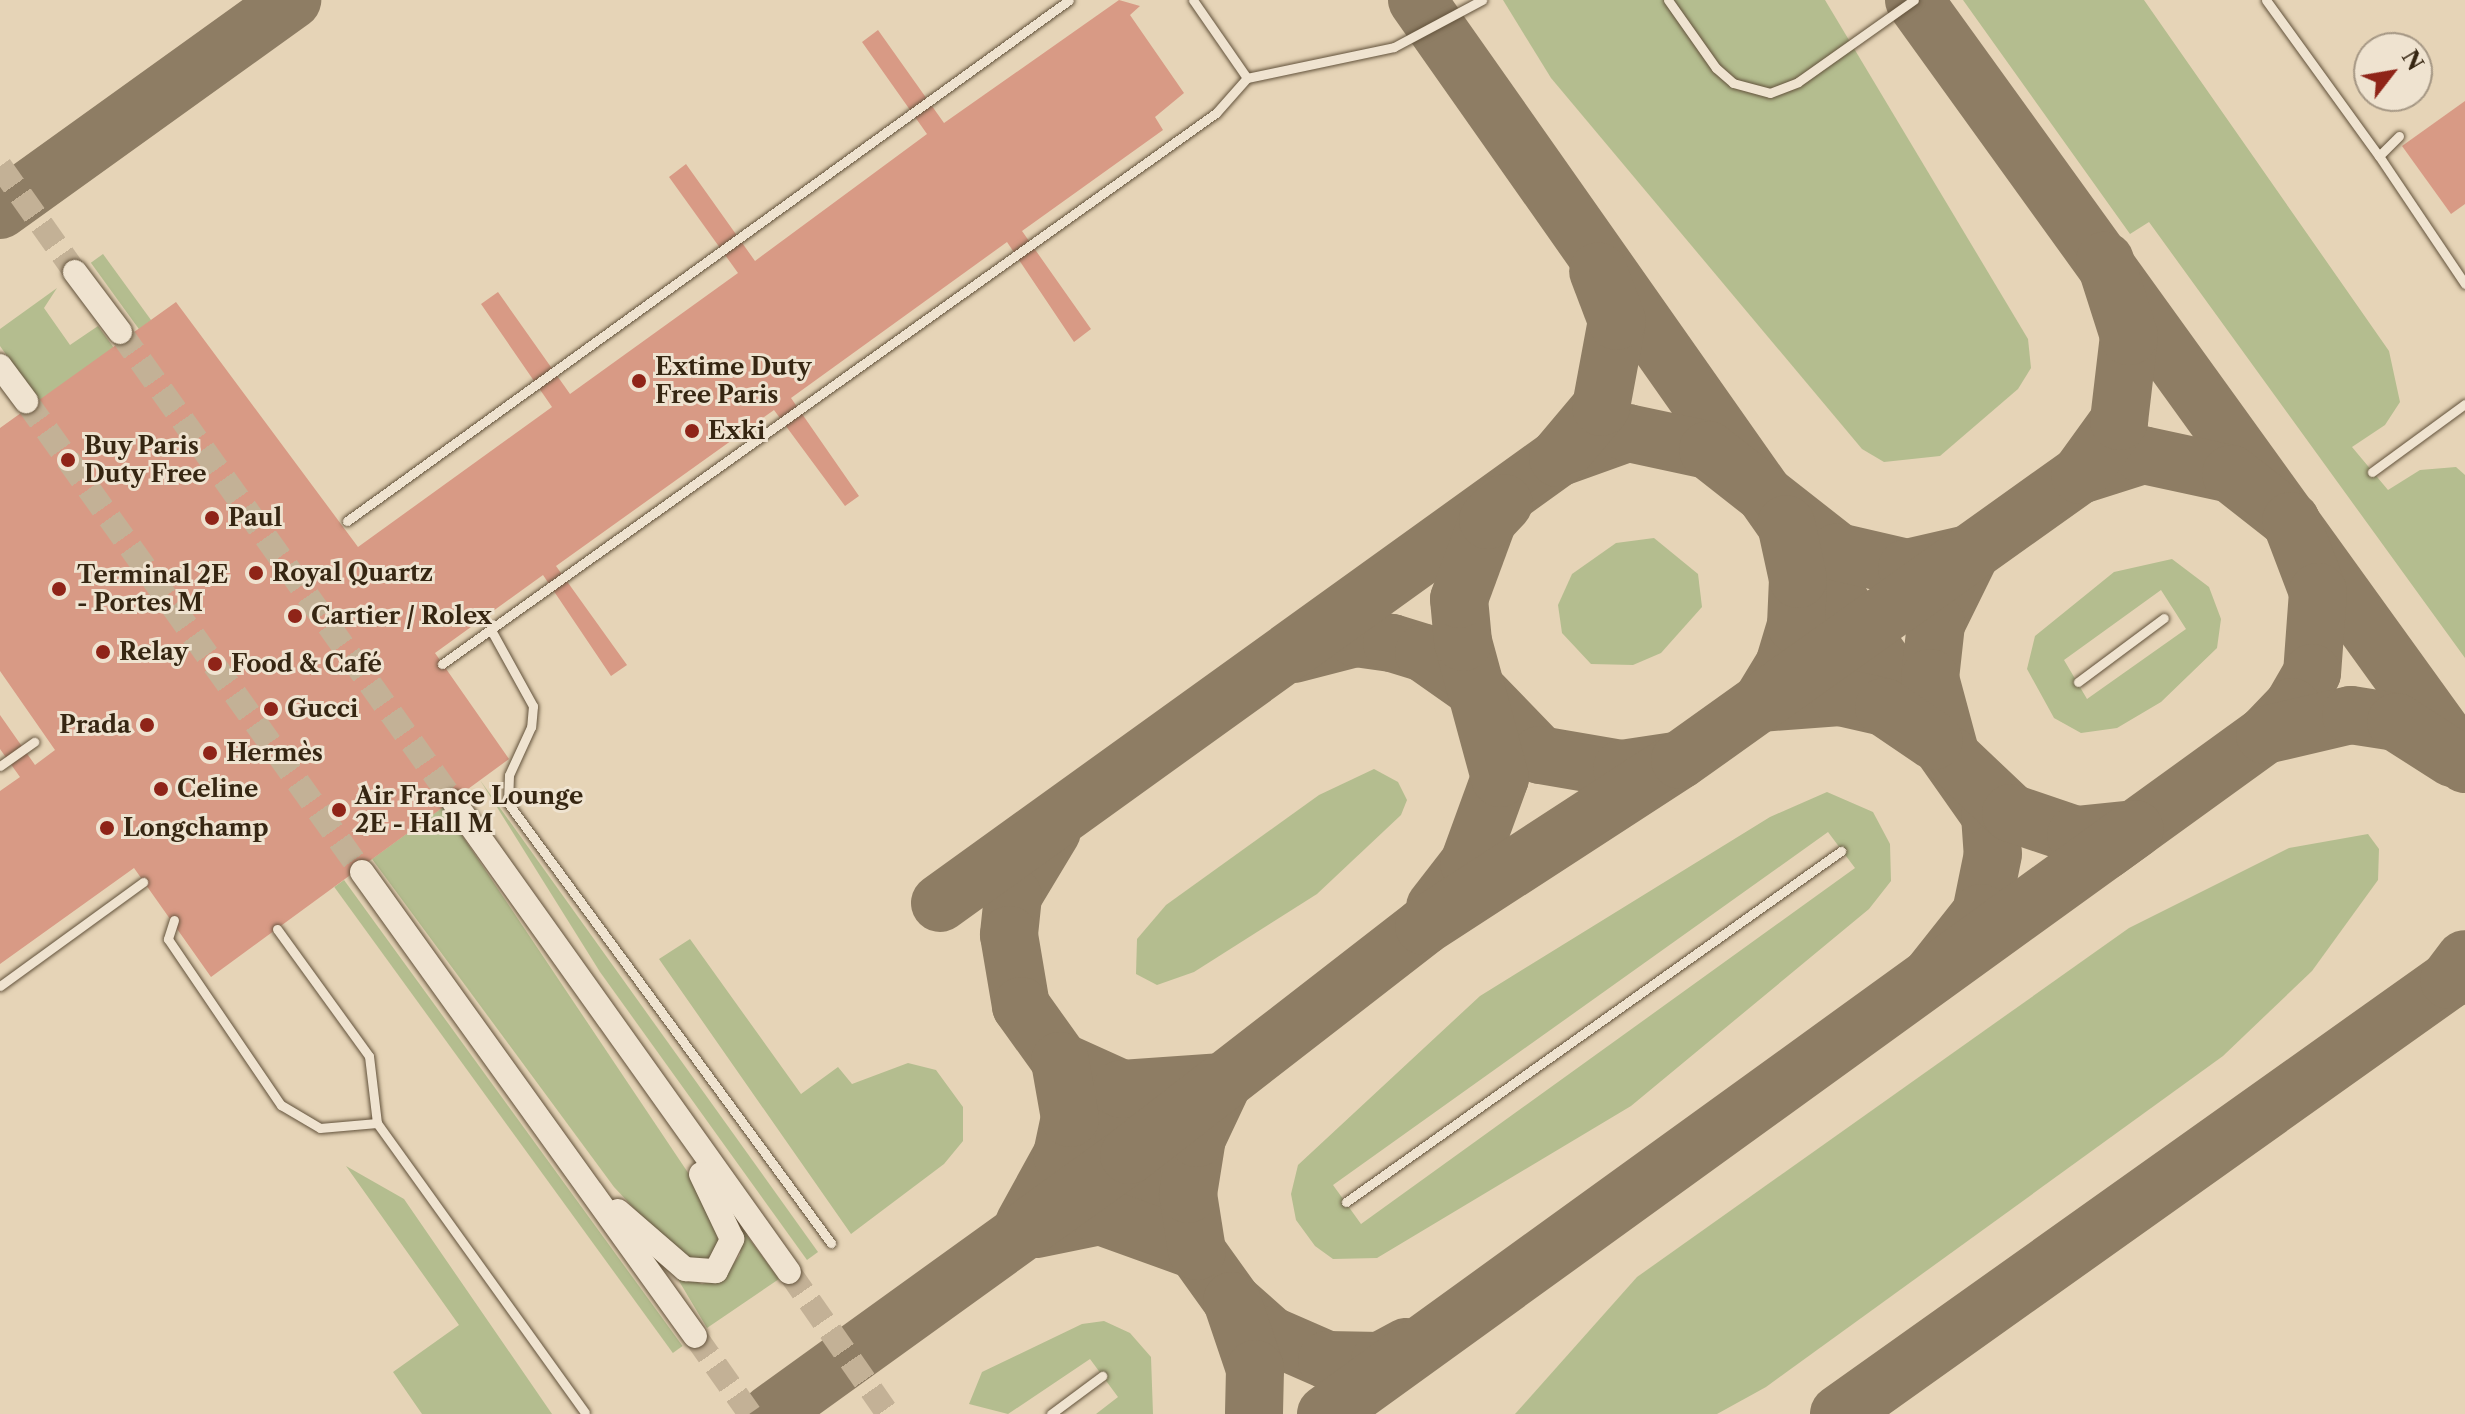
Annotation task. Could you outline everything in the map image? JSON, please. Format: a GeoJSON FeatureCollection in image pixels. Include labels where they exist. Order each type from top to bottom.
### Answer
{"type":"FeatureCollection","features":[{"type":"Feature","properties":{"kind":"main road"},"geometry":{"type":"LineString","coordinates":[[75,272],[120,332]]}},
{"type":"Feature","properties":{"kind":"main road"},"geometry":{"type":"LineString","coordinates":[[0,366],[26,401]]}},
{"type":"Feature","properties":{"kind":"main road"},"geometry":{"type":"LineString","coordinates":[[454,802],[789,1272]]}},
{"type":"Feature","properties":{"kind":"main road"},"geometry":{"type":"LineString","coordinates":[[362,872],[592,1188],[695,1336]]}},
{"type":"Feature","properties":{"kind":"main road"},"geometry":{"type":"LineString","coordinates":[[592,1188],[685,1269],[706,1274],[728,1260],[729,1227],[645,1072]]}},
{"type":"Feature","properties":{"kind":"lane"},"geometry":{"type":"LineString","coordinates":[[347,521],[1069,0]]}},
{"type":"Feature","properties":{"kind":"lane"},"geometry":{"type":"LineString","coordinates":[[1193,0],[1247,78]]}},
{"type":"Feature","properties":{"kind":"lane"},"geometry":{"type":"LineString","coordinates":[[442,664],[1216,113],[1247,78],[1394,47],[1482,0]]}},
{"type":"Feature","properties":{"kind":"lane"},"geometry":{"type":"LineString","coordinates":[[1668,0],[1716,68],[1733,83],[1770,93],[1798,82],[1914,0]]}},
{"type":"Feature","properties":{"kind":"lane"},"geometry":{"type":"LineString","coordinates":[[2266,0],[2379,156],[2465,284]]}},
{"type":"Feature","properties":{"kind":"lane"},"geometry":{"type":"LineString","coordinates":[[2379,156],[2399,136]]}},
{"type":"Feature","properties":{"kind":"lane"},"geometry":{"type":"LineString","coordinates":[[2372,472],[2465,404]]}},
{"type":"Feature","properties":{"kind":"lane"},"geometry":{"type":"LineString","coordinates":[[2078,682],[2164,618]]}},
{"type":"Feature","properties":{"kind":"lane"},"geometry":{"type":"LineString","coordinates":[[491,630],[533,706],[531,727],[509,775],[508,803],[831,1243]]}},
{"type":"Feature","properties":{"kind":"lane"},"geometry":{"type":"LineString","coordinates":[[0,766],[34,742]]}},
{"type":"Feature","properties":{"kind":"lane"},"geometry":{"type":"LineString","coordinates":[[1346,1202],[1841,851]]}},
{"type":"Feature","properties":{"kind":"lane"},"geometry":{"type":"LineString","coordinates":[[0,986],[143,882]]}},
{"type":"Feature","properties":{"kind":"lane"},"geometry":{"type":"LineString","coordinates":[[174,920],[168,939],[281,1105],[320,1128],[377,1123]]}},
{"type":"Feature","properties":{"kind":"lane"},"geometry":{"type":"LineString","coordinates":[[277,929],[369,1056],[377,1123],[585,1412]]}},
{"type":"Feature","properties":{"kind":"lane"},"geometry":{"type":"LineString","coordinates":[[1051,1414],[1102,1376]]}},
{"type":"Feature","properties":{"kind":"green space"},"geometry":{"type":"Polygon","coordinates":[[[1503,0],[1825,0],[2028,339],[2031,368],[2018,389],[1940,456],[1884,462],[1862,449],[1551,78],[1503,0]]]}},
{"type":"Feature","properties":{"kind":"green space"},"geometry":{"type":"Polygon","coordinates":[[[1963,0],[2144,0],[2389,351],[2400,402],[2385,425],[2352,447],[2388,490],[2420,470],[2456,467],[2465,475],[2465,658],[2149,222],[2130,234],[1963,0]]]}},
{"type":"Feature","properties":{"kind":"green space"},"geometry":{"type":"Polygon","coordinates":[[[103,254],[151,320],[139,329],[91,263],[103,254]]]}},
{"type":"Feature","properties":{"kind":"green space"},"geometry":{"type":"Polygon","coordinates":[[[57,288],[44,308],[70,345],[98,326],[114,348],[39,401],[0,346],[0,329],[57,288]]]}},
{"type":"Feature","properties":{"kind":"green space"},"geometry":{"type":"Polygon","coordinates":[[[1654,538],[1698,574],[1702,607],[1661,653],[1633,665],[1591,664],[1562,633],[1558,605],[1572,574],[1616,543],[1654,538]]]}},
{"type":"Feature","properties":{"kind":"green space"},"geometry":{"type":"Polygon","coordinates":[[[2172,559],[2209,587],[2221,619],[2217,648],[2161,702],[2117,728],[2081,733],[2054,718],[2027,669],[2035,636],[2114,572],[2172,559]],[[2161,590],[2064,660],[2087,699],[2186,629],[2161,590]]]}},
{"type":"Feature","properties":{"kind":"green space"},"geometry":{"type":"Polygon","coordinates":[[[1374,769],[1398,782],[1407,800],[1401,815],[1317,894],[1194,972],[1157,985],[1136,974],[1137,939],[1166,905],[1319,795],[1374,769]]]}},
{"type":"Feature","properties":{"kind":"green space"},"geometry":{"type":"Polygon","coordinates":[[[480,780],[818,1252],[807,1260],[600,972],[480,780]]]}},
{"type":"Feature","properties":{"kind":"green space"},"geometry":{"type":"Polygon","coordinates":[[[1827,792],[1873,812],[1890,844],[1891,881],[1869,909],[1631,1106],[1377,1258],[1333,1259],[1315,1246],[1296,1220],[1291,1194],[1298,1165],[1480,996],[1770,817],[1827,792]],[[1828,832],[1333,1185],[1361,1224],[1855,868],[1828,832]]]}},
{"type":"Feature","properties":{"kind":"green space"},"geometry":{"type":"Polygon","coordinates":[[[443,807],[709,1204],[721,1253],[703,1265],[672,1249],[614,1187],[372,859],[443,807]]]}},
{"type":"Feature","properties":{"kind":"green space"},"geometry":{"type":"Polygon","coordinates":[[[2368,834],[2379,849],[2378,880],[2312,971],[2223,1056],[1766,1387],[1717,1414],[1515,1414],[1637,1277],[2129,928],[2289,848],[2368,834]]]}},
{"type":"Feature","properties":{"kind":"green space"},"geometry":{"type":"Polygon","coordinates":[[[344,880],[683,1346],[673,1353],[334,887],[344,880]]]}},
{"type":"Feature","properties":{"kind":"green space"},"geometry":{"type":"Polygon","coordinates":[[[690,939],[801,1094],[838,1067],[852,1084],[908,1063],[936,1070],[963,1107],[963,1141],[944,1164],[851,1234],[659,959],[690,939]]]}},
{"type":"Feature","properties":{"kind":"green space"},"geometry":{"type":"Polygon","coordinates":[[[346,1166],[404,1199],[552,1414],[422,1414],[393,1372],[459,1325],[346,1166]]]}},
{"type":"Feature","properties":{"kind":"green space"},"geometry":{"type":"Polygon","coordinates":[[[742,1229],[779,1279],[707,1328],[673,1271],[702,1284],[723,1278],[740,1255],[742,1229]]]}},
{"type":"Feature","properties":{"kind":"green space"},"geometry":{"type":"Polygon","coordinates":[[[1104,1321],[1130,1333],[1151,1357],[1153,1414],[1096,1414],[1118,1397],[1090,1359],[1008,1414],[969,1404],[982,1372],[1082,1324],[1104,1321]]]}},
{"type":"Feature","properties":{"kind":"building","name":"Terminal 2E - Portes M"},"geometry":{"type":"Polygon","coordinates":[[[1119,0],[1140,6],[1130,15],[1184,93],[1155,117],[1163,130],[1022,231],[1091,329],[1074,342],[1007,242],[791,398],[859,496],[845,506],[774,410],[556,566],[627,665],[611,676],[543,575],[435,653],[509,759],[211,977],[134,868],[0,964],[0,791],[20,777],[0,749],[0,715],[35,765],[55,750],[0,671],[0,428],[176,302],[358,547],[552,407],[481,304],[498,292],[570,394],[738,273],[669,177],[686,164],[755,261],[927,134],[862,42],[878,30],[944,123],[1119,0]]]}},
{"type":"Feature","properties":{"kind":"building"},"geometry":{"type":"Polygon","coordinates":[[[2465,101],[2465,204],[2451,214],[2402,146],[2465,101]]]}},
{"type":"Feature","properties":{"kind":"taxiway"},"geometry":{"type":"LineString","coordinates":[[0,210],[292,0]]}},
{"type":"Feature","properties":{"kind":"taxiway"},"geometry":{"type":"LineString","coordinates":[[1417,0],[1990,815],[1993,854],[1981,913],[1931,976]]}},
{"type":"Feature","properties":{"kind":"taxiway"},"geometry":{"type":"LineString","coordinates":[[1914,0],[2465,764]]}},
{"type":"Feature","properties":{"kind":"taxiway"},"geometry":{"type":"LineString","coordinates":[[770,1414],[1129,1155],[1424,926],[1680,760],[2080,475],[2119,421],[2129,336],[2105,261]]}},
{"type":"Feature","properties":{"kind":"taxiway"},"geometry":{"type":"LineString","coordinates":[[940,903],[1558,458],[1601,407],[1617,321],[1598,271]]}},
{"type":"Feature","properties":{"kind":"taxiway"},"geometry":{"type":"LineString","coordinates":[[1558,458],[1628,433],[1708,450],[1838,552],[1907,568],[1964,555]]}},
{"type":"Feature","properties":{"kind":"taxiway"},"geometry":{"type":"LineString","coordinates":[[2080,475],[2143,455],[2231,474],[2291,521],[2318,592],[2312,673],[2292,707],[2265,735],[2105,851]]}},
{"type":"Feature","properties":{"kind":"taxiway"},"geometry":{"type":"LineString","coordinates":[[1435,907],[1469,863],[1500,778],[1463,642],[1459,599],[1488,520],[1504,503]]}},
{"type":"Feature","properties":{"kind":"taxiway"},"geometry":{"type":"LineString","coordinates":[[1762,701],[1784,665],[1796,625],[1798,579],[1786,524]]}},
{"type":"Feature","properties":{"kind":"taxiway"},"geometry":{"type":"LineString","coordinates":[[1969,557],[1936,624],[1930,678],[1951,756],[2011,813],[2076,835],[2135,829]]}},
{"type":"Feature","properties":{"kind":"taxiway"},"geometry":{"type":"LineString","coordinates":[[1294,654],[1356,638],[1392,643],[1424,653],[1478,691],[1540,755],[1622,769],[1675,761]]}},
{"type":"Feature","properties":{"kind":"taxiway"},"geometry":{"type":"LineString","coordinates":[[1760,703],[1840,697],[1884,707],[1934,741]]}},
{"type":"Feature","properties":{"kind":"taxiway"},"geometry":{"type":"LineString","coordinates":[[2265,735],[2351,715],[2396,722],[2452,758]]}},
{"type":"Feature","properties":{"kind":"taxiway"},"geometry":{"type":"LineString","coordinates":[[1326,1414],[2135,829]]}},
{"type":"Feature","properties":{"kind":"taxiway"},"geometry":{"type":"LineString","coordinates":[[1052,831],[1013,896],[1009,935],[1021,1006],[1232,1301],[1270,1335],[1327,1360],[1380,1361],[1406,1347]]}},
{"type":"Feature","properties":{"kind":"taxiway"},"geometry":{"type":"LineString","coordinates":[[1839,1414],[2449,980],[2465,959]]}},
{"type":"Feature","properties":{"kind":"taxiway"},"geometry":{"type":"LineString","coordinates":[[1060,1061],[1122,1089],[1223,1082]]}},
{"type":"Feature","properties":{"kind":"taxiway"},"geometry":{"type":"LineString","coordinates":[[1024,1224],[1062,1155],[1070,1118],[1060,1061]]}},
{"type":"Feature","properties":{"kind":"taxiway"},"geometry":{"type":"LineString","coordinates":[[1197,1251],[1188,1194],[1197,1138],[1222,1085]]}},
{"type":"Feature","properties":{"kind":"taxiway"},"geometry":{"type":"LineString","coordinates":[[1036,1229],[1100,1216],[1197,1251]]}},
{"type":"Feature","properties":{"kind":"taxiway"},"geometry":{"type":"LineString","coordinates":[[1232,1301],[1255,1369],[1254,1414]]}},
{"type":"Feature","properties":{"kind":"tunnel"},"geometry":{"type":"LineString","coordinates":[[0,166],[75,272]]}},
{"type":"Feature","properties":{"kind":"tunnel"},"geometry":{"type":"LineString","coordinates":[[120,332],[454,802]]}},
{"type":"Feature","properties":{"kind":"tunnel"},"geometry":{"type":"LineString","coordinates":[[26,401],[362,872]]}},
{"type":"Feature","properties":{"kind":"tunnel"},"geometry":{"type":"LineString","coordinates":[[789,1272],[888,1414]]}},
{"type":"Feature","properties":{"kind":"tunnel"},"geometry":{"type":"LineString","coordinates":[[695,1336],[750,1414]]}},
{"type":"Feature","properties":{"kind":"place","name":"Extime Duty Free Paris"},"geometry":{"type":"Point","coordinates":[639,381]}},
{"type":"Feature","properties":{"kind":"place","name":"Exki"},"geometry":{"type":"Point","coordinates":[692,431]}},
{"type":"Feature","properties":{"kind":"place","name":"Buy Paris Duty Free"},"geometry":{"type":"Point","coordinates":[68,460]}},
{"type":"Feature","properties":{"kind":"place","name":"Paul"},"geometry":{"type":"Point","coordinates":[212,518]}},
{"type":"Feature","properties":{"kind":"place","name":"Royal Quartz"},"geometry":{"type":"Point","coordinates":[256,573]}},
{"type":"Feature","properties":{"kind":"place","name":"Terminal 2E - Portes M"},"geometry":{"type":"Point","coordinates":[59,589]}},
{"type":"Feature","properties":{"kind":"place","name":"Cartier / Rolex"},"geometry":{"type":"Point","coordinates":[295,616]}},
{"type":"Feature","properties":{"kind":"place","name":"Relay"},"geometry":{"type":"Point","coordinates":[103,652]}},
{"type":"Feature","properties":{"kind":"place","name":"Food & Café"},"geometry":{"type":"Point","coordinates":[215,664]}},
{"type":"Feature","properties":{"kind":"place","name":"Gucci"},"geometry":{"type":"Point","coordinates":[271,709]}},
{"type":"Feature","properties":{"kind":"place","name":"Prada"},"geometry":{"type":"Point","coordinates":[147,725]}},
{"type":"Feature","properties":{"kind":"place","name":"Hermès"},"geometry":{"type":"Point","coordinates":[210,753]}},
{"type":"Feature","properties":{"kind":"place","name":"Celine"},"geometry":{"type":"Point","coordinates":[161,789]}},
{"type":"Feature","properties":{"kind":"place","name":"Air France Lounge 2E - Hall M"},"geometry":{"type":"Point","coordinates":[339,810]}},
{"type":"Feature","properties":{"kind":"place","name":"Longchamp"},"geometry":{"type":"Point","coordinates":[107,828]}}]}
